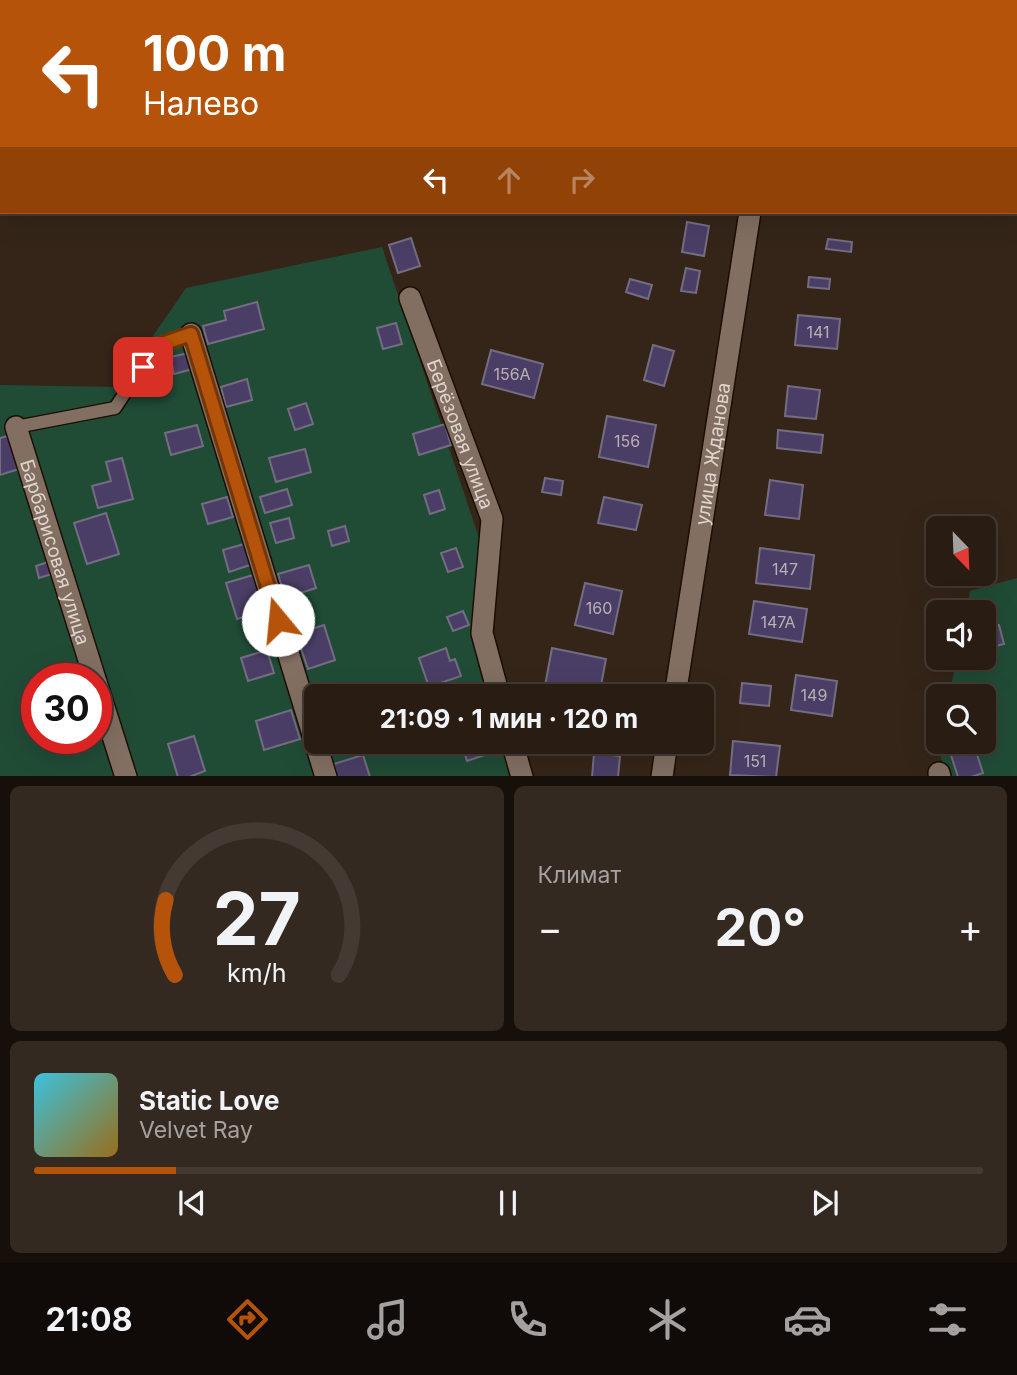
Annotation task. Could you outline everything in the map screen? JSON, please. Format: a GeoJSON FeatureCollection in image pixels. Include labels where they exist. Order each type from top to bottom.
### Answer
{"type":"FeatureCollection","features":[{"type":"Feature","properties":{"kind":"street","name":"улица Жданова"},"geometry":{"type":"LineString","coordinates":[[676,684],[750,214]]}},
{"type":"Feature","properties":{"kind":"street","name":"Берёзовая улица"},"geometry":{"type":"LineString","coordinates":[[410,298],[492,519],[482,633],[496,684]]}},
{"type":"Feature","properties":{"kind":"street"},"geometry":{"type":"LineString","coordinates":[[191,334],[326,776]]}},
{"type":"Feature","properties":{"kind":"street","name":"Барбарисовая улица"},"geometry":{"type":"LineString","coordinates":[[16,427],[90,663]]}},
{"type":"Feature","properties":{"kind":"street","name":"Барбарисовая улица"},"geometry":{"type":"LineString","coordinates":[[112,732],[126,776]]}},
{"type":"Feature","properties":{"kind":"street"},"geometry":{"type":"LineString","coordinates":[[516,754],[522,776]]}},
{"type":"Feature","properties":{"kind":"street"},"geometry":{"type":"LineString","coordinates":[[662,776],[665,754]]}},
{"type":"Feature","properties":{"kind":"lane"},"geometry":{"type":"LineString","coordinates":[[16,427],[115,408],[156,346],[191,334]]}},
{"type":"Feature","properties":{"kind":"green space"},"geometry":{"type":"Polygon","coordinates":[[[382,247],[483,550],[489,684],[304,684],[304,754],[507,754],[515,776],[0,776],[0,385],[118,387],[186,288],[382,247]]]}},
{"type":"Feature","properties":{"kind":"green space"},"geometry":{"type":"Polygon","coordinates":[[[1017,578],[1017,776],[946,776],[940,754],[996,754],[996,684],[952,684],[954,670],[996,670],[996,600],[968,600],[970,591],[996,586],[1017,578]]]}},
{"type":"Feature","properties":{"kind":"building"},"geometry":{"type":"Polygon","coordinates":[[[687,222],[709,226],[704,256],[682,252],[687,222]]]}},
{"type":"Feature","properties":{"kind":"building"},"geometry":{"type":"Polygon","coordinates":[[[411,238],[420,266],[398,273],[389,245],[411,238]]]}},
{"type":"Feature","properties":{"kind":"building"},"geometry":{"type":"Polygon","coordinates":[[[828,239],[852,242],[851,252],[826,249],[828,239]]]}},
{"type":"Feature","properties":{"kind":"building"},"geometry":{"type":"Polygon","coordinates":[[[686,268],[700,271],[696,293],[681,291],[686,268]]]}},
{"type":"Feature","properties":{"kind":"building"},"geometry":{"type":"Polygon","coordinates":[[[809,277],[830,279],[829,289],[808,287],[809,277]]]}},
{"type":"Feature","properties":{"kind":"building"},"geometry":{"type":"Polygon","coordinates":[[[630,279],[652,285],[648,299],[626,292],[630,279]]]}},
{"type":"Feature","properties":{"kind":"building"},"geometry":{"type":"Polygon","coordinates":[[[257,302],[264,329],[208,344],[203,326],[226,320],[224,311],[257,302]]]}},
{"type":"Feature","properties":{"kind":"building"},"geometry":{"type":"Polygon","coordinates":[[[798,315],[840,319],[837,349],[795,345],[798,315]]]}},
{"type":"Feature","properties":{"kind":"building"},"geometry":{"type":"Polygon","coordinates":[[[396,323],[402,344],[383,349],[377,328],[396,323]]]}},
{"type":"Feature","properties":{"kind":"building"},"geometry":{"type":"Polygon","coordinates":[[[653,345],[674,351],[664,386],[644,380],[653,345]]]}},
{"type":"Feature","properties":{"kind":"building"},"geometry":{"type":"Polygon","coordinates":[[[491,350],[543,364],[534,398],[482,384],[491,350]]]}},
{"type":"Feature","properties":{"kind":"building"},"geometry":{"type":"Polygon","coordinates":[[[189,353],[193,369],[174,374],[170,357],[189,353]]]}},
{"type":"Feature","properties":{"kind":"building"},"geometry":{"type":"Polygon","coordinates":[[[247,379],[252,400],[226,407],[221,387],[247,379]]]}},
{"type":"Feature","properties":{"kind":"building"},"geometry":{"type":"Polygon","coordinates":[[[788,386],[820,390],[816,419],[785,416],[788,386]]]}},
{"type":"Feature","properties":{"kind":"building"},"geometry":{"type":"Polygon","coordinates":[[[306,403],[313,424],[295,430],[288,409],[306,403]]]}},
{"type":"Feature","properties":{"kind":"building"},"geometry":{"type":"Polygon","coordinates":[[[607,416],[656,425],[648,467],[599,457],[607,416]]]}},
{"type":"Feature","properties":{"kind":"building"},"geometry":{"type":"Polygon","coordinates":[[[445,424],[451,445],[419,455],[413,434],[445,424]]]}},
{"type":"Feature","properties":{"kind":"building"},"geometry":{"type":"Polygon","coordinates":[[[197,425],[203,446],[171,455],[165,433],[197,425]]]}},
{"type":"Feature","properties":{"kind":"building"},"geometry":{"type":"Polygon","coordinates":[[[778,430],[823,435],[821,453],[777,448],[778,430]]]}},
{"type":"Feature","properties":{"kind":"building"},"geometry":{"type":"Polygon","coordinates":[[[12,435],[22,468],[0,475],[0,438],[12,435]]]}},
{"type":"Feature","properties":{"kind":"building"},"geometry":{"type":"Polygon","coordinates":[[[305,449],[311,472],[276,482],[269,458],[305,449]]]}},
{"type":"Feature","properties":{"kind":"building"},"geometry":{"type":"Polygon","coordinates":[[[122,458],[133,499],[98,508],[92,486],[111,481],[106,462],[122,458]]]}},
{"type":"Feature","properties":{"kind":"building"},"geometry":{"type":"Polygon","coordinates":[[[545,478],[563,481],[561,495],[542,492],[545,478]]]}},
{"type":"Feature","properties":{"kind":"building"},"geometry":{"type":"Polygon","coordinates":[[[770,480],[803,485],[799,519],[765,515],[770,480]]]}},
{"type":"Feature","properties":{"kind":"building"},"geometry":{"type":"Polygon","coordinates":[[[287,489],[292,505],[265,513],[260,497],[287,489]]]}},
{"type":"Feature","properties":{"kind":"building"},"geometry":{"type":"Polygon","coordinates":[[[439,490],[445,509],[430,514],[424,495],[439,490]]]}},
{"type":"Feature","properties":{"kind":"building"},"geometry":{"type":"Polygon","coordinates":[[[227,497],[233,517],[208,524],[202,504],[227,497]]]}},
{"type":"Feature","properties":{"kind":"building"},"geometry":{"type":"Polygon","coordinates":[[[604,497],[642,505],[636,530],[598,523],[604,497]]]}},
{"type":"Feature","properties":{"kind":"building"},"geometry":{"type":"Polygon","coordinates":[[[106,513],[119,554],[87,564],[74,523],[106,513]]]}},
{"type":"Feature","properties":{"kind":"building"},"geometry":{"type":"Polygon","coordinates":[[[289,518],[294,538],[276,543],[270,523],[289,518]]]}},
{"type":"Feature","properties":{"kind":"building"},"geometry":{"type":"Polygon","coordinates":[[[345,526],[349,541],[332,546],[328,531],[345,526]]]}},
{"type":"Feature","properties":{"kind":"building"},"geometry":{"type":"Polygon","coordinates":[[[244,544],[250,565],[229,572],[223,550],[244,544]]]}},
{"type":"Feature","properties":{"kind":"building"},"geometry":{"type":"Polygon","coordinates":[[[456,548],[463,567],[448,572],[441,553],[456,548]]]}},
{"type":"Feature","properties":{"kind":"building"},"geometry":{"type":"Polygon","coordinates":[[[760,548],[814,555],[810,589],[756,583],[760,548]]]}},
{"type":"Feature","properties":{"kind":"building"},"geometry":{"type":"Polygon","coordinates":[[[51,561],[55,573],[39,578],[36,566],[51,561]]]}},
{"type":"Feature","properties":{"kind":"building"},"geometry":{"type":"Polygon","coordinates":[[[309,565],[316,588],[285,598],[278,574],[309,565]]]}},
{"type":"Feature","properties":{"kind":"building"},"geometry":{"type":"Polygon","coordinates":[[[253,575],[264,611],[237,619],[226,583],[253,575]]]}},
{"type":"Feature","properties":{"kind":"building"},"geometry":{"type":"Polygon","coordinates":[[[585,583],[622,591],[613,634],[575,625],[585,583]]]}},
{"type":"Feature","properties":{"kind":"building"},"geometry":{"type":"Polygon","coordinates":[[[754,601],[807,609],[802,642],[749,634],[754,601]]]}},
{"type":"Feature","properties":{"kind":"building"},"geometry":{"type":"Polygon","coordinates":[[[463,611],[469,625],[453,631],[447,617],[463,611]]]}},
{"type":"Feature","properties":{"kind":"building"},"geometry":{"type":"Polygon","coordinates":[[[324,625],[335,660],[308,669],[296,634],[324,625]]]}},
{"type":"Feature","properties":{"kind":"building"},"geometry":{"type":"Polygon","coordinates":[[[999,625],[1004,644],[996,646],[996,626],[999,625]]]}},
{"type":"Feature","properties":{"kind":"building"},"geometry":{"type":"Polygon","coordinates":[[[446,648],[450,661],[455,659],[461,676],[438,684],[428,684],[419,658],[446,648]]]}},
{"type":"Feature","properties":{"kind":"building"},"geometry":{"type":"Polygon","coordinates":[[[552,648],[606,659],[601,684],[545,684],[552,648]]]}},
{"type":"Feature","properties":{"kind":"building"},"geometry":{"type":"Polygon","coordinates":[[[267,650],[274,673],[248,681],[241,658],[267,650]]]}},
{"type":"Feature","properties":{"kind":"building"},"geometry":{"type":"Polygon","coordinates":[[[796,675],[837,681],[832,716],[791,710],[796,675]]]}},
{"type":"Feature","properties":{"kind":"building"},"geometry":{"type":"Polygon","coordinates":[[[742,683],[771,686],[769,706],[740,703],[742,683]]]}},
{"type":"Feature","properties":{"kind":"building"},"geometry":{"type":"Polygon","coordinates":[[[291,710],[300,739],[264,750],[256,721],[291,710]]]}},
{"type":"Feature","properties":{"kind":"building"},"geometry":{"type":"Polygon","coordinates":[[[194,736],[205,771],[192,776],[178,776],[168,744],[194,736]]]}},
{"type":"Feature","properties":{"kind":"building"},"geometry":{"type":"Polygon","coordinates":[[[733,741],[780,746],[776,776],[730,775],[733,741]]]}},
{"type":"Feature","properties":{"kind":"building"},"geometry":{"type":"Polygon","coordinates":[[[465,754],[488,754],[467,761],[465,754]]]}},
{"type":"Feature","properties":{"kind":"building"},"geometry":{"type":"Polygon","coordinates":[[[594,754],[620,756],[618,776],[592,776],[594,754]]]}},
{"type":"Feature","properties":{"kind":"building"},"geometry":{"type":"Polygon","coordinates":[[[951,754],[977,754],[983,773],[958,776],[951,754]]]}},
{"type":"Feature","properties":{"kind":"building"},"geometry":{"type":"Polygon","coordinates":[[[363,755],[370,776],[337,776],[334,764],[363,755]]]}},
{"type":"Feature","properties":{"kind":"route"},"geometry":{"type":"LineString","coordinates":[[143,367],[156,346],[191,334],[278,620]]}}]}
